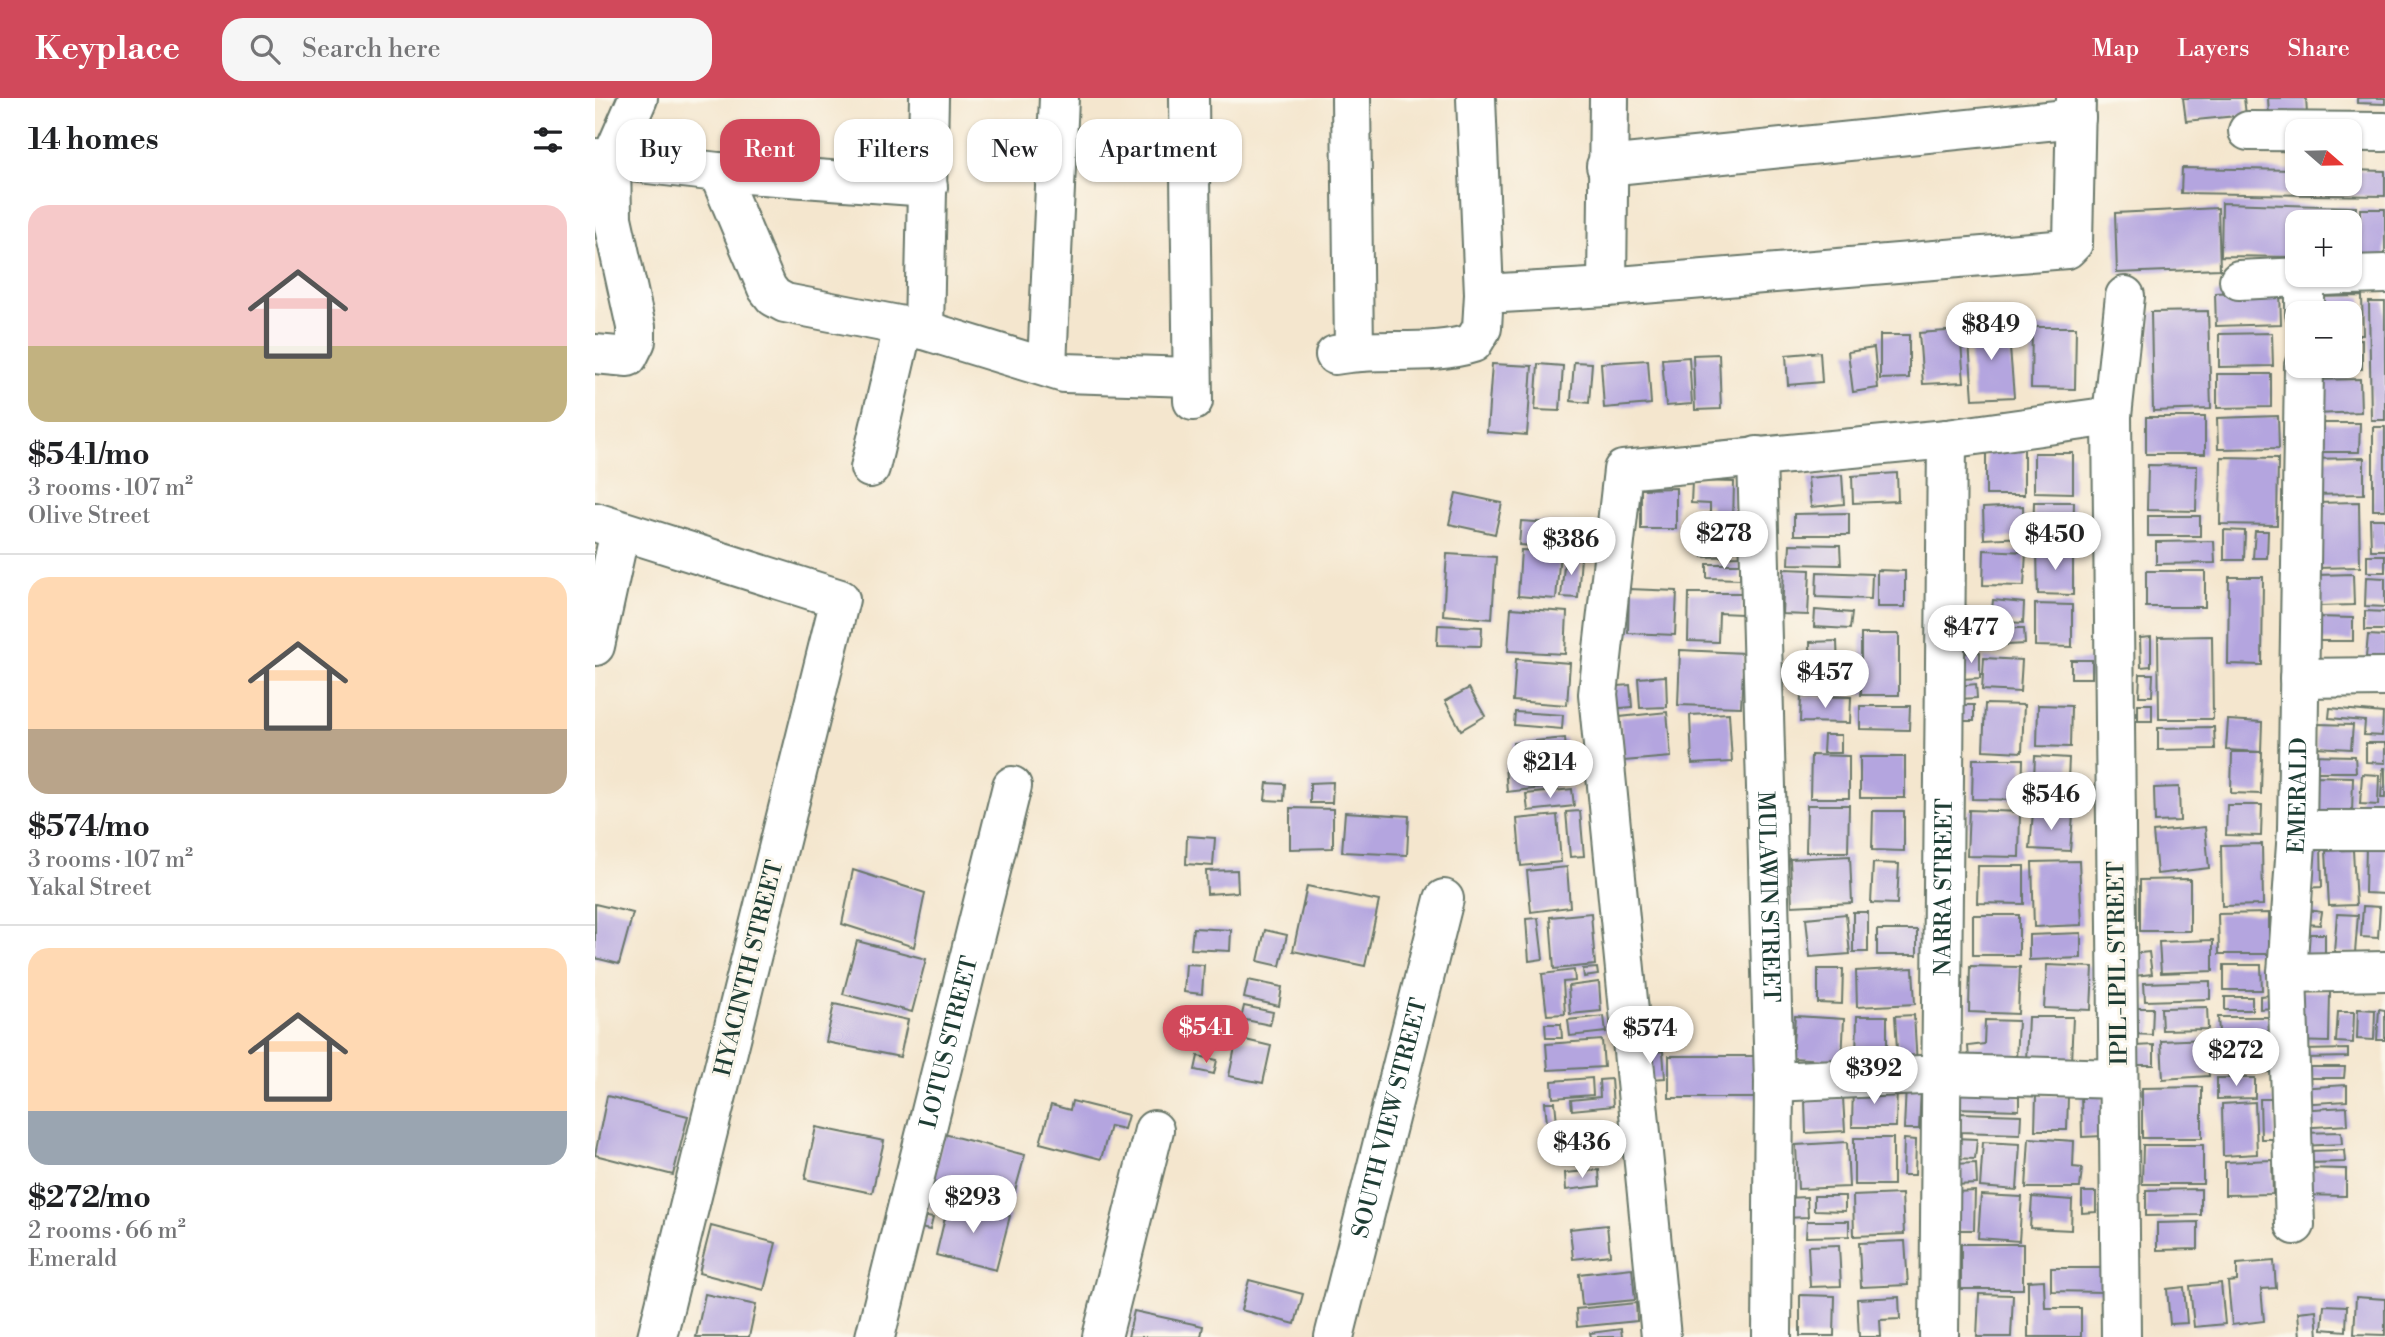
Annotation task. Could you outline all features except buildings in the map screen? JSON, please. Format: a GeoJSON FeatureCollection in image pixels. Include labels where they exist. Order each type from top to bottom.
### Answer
{"type":"FeatureCollection","features":[{"type":"Feature","properties":{"kind":"street"},"geometry":{"type":"LineString","coordinates":[[595,354],[628,357],[636,341],[636,327],[612,218],[603,159],[638,98]]}},
{"type":"Feature","properties":{"kind":"street"},"geometry":{"type":"LineString","coordinates":[[870,468],[914,328],[928,187],[929,98]]}},
{"type":"Feature","properties":{"kind":"street"},"geometry":{"type":"LineString","coordinates":[[1047,366],[1059,98]]}},
{"type":"Feature","properties":{"kind":"street"},"geometry":{"type":"LineString","coordinates":[[718,172],[767,288],[774,297],[785,303],[914,328],[1063,373],[1192,389],[1189,98]]}},
{"type":"Feature","properties":{"kind":"street"},"geometry":{"type":"LineString","coordinates":[[1351,98],[1344,353],[1456,348],[1473,343],[1482,328],[1484,294],[1476,98]]}},
{"type":"Feature","properties":{"kind":"street"},"geometry":{"type":"LineString","coordinates":[[1607,287],[1606,166],[1609,98]]}},
{"type":"Feature","properties":{"kind":"street"},"geometry":{"type":"LineString","coordinates":[[1484,294],[1607,287],[2067,249],[2073,243],[2076,108],[1606,166]]}},
{"type":"Feature","properties":{"kind":"street"},"geometry":{"type":"LineString","coordinates":[[2248,131],[2336,114],[2385,132]]}},
{"type":"Feature","properties":{"kind":"street"},"geometry":{"type":"LineString","coordinates":[[603,159],[718,172],[928,187]]}},
{"type":"Feature","properties":{"kind":"street"},"geometry":{"type":"LineString","coordinates":[[2362,275],[2385,274]]}},
{"type":"Feature","properties":{"kind":"street"},"geometry":{"type":"LineString","coordinates":[[2239,280],[2285,277]]}},
{"type":"Feature","properties":{"kind":"street","name":"IPIL-IPIL STREET"},"geometry":{"type":"LineString","coordinates":[[2121,1337],[2112,416],[2125,296]]}},
{"type":"Feature","properties":{"kind":"street","name":"EMERALD"},"geometry":{"type":"LineString","coordinates":[[2295,1225],[2287,972],[2297,830],[2304,378]]}},
{"type":"Feature","properties":{"kind":"street"},"geometry":{"type":"LineString","coordinates":[[1661,1337],[1598,694],[1623,470],[1947,439],[2112,416]]}},
{"type":"Feature","properties":{"kind":"street","name":"NARRA STREET"},"geometry":{"type":"LineString","coordinates":[[1939,1337],[1947,439]]}},
{"type":"Feature","properties":{"kind":"street","name":"MULAWIN STREET"},"geometry":{"type":"LineString","coordinates":[[1757,456],[1774,1082],[1772,1337]]}},
{"type":"Feature","properties":{"kind":"street"},"geometry":{"type":"LineString","coordinates":[[595,646],[608,527]]}},
{"type":"Feature","properties":{"kind":"street","name":"HYACINTH STREET"},"geometry":{"type":"LineString","coordinates":[[608,527],[840,600],[657,1337]]}},
{"type":"Feature","properties":{"kind":"street"},"geometry":{"type":"LineString","coordinates":[[2299,678],[2385,677]]}},
{"type":"Feature","properties":{"kind":"street","name":"LOTUS STREET"},"geometry":{"type":"LineString","coordinates":[[875,1337],[1012,786]]}},
{"type":"Feature","properties":{"kind":"street"},"geometry":{"type":"LineString","coordinates":[[2297,830],[2385,830]]}},
{"type":"Feature","properties":{"kind":"street","name":"SOUTH VIEW STREET"},"geometry":{"type":"LineString","coordinates":[[1339,1336],[1444,899]]}},
{"type":"Feature","properties":{"kind":"street"},"geometry":{"type":"LineString","coordinates":[[2287,972],[2385,971]]}},
{"type":"Feature","properties":{"kind":"street"},"geometry":{"type":"LineString","coordinates":[[1774,1082],[1942,1074],[2118,1079]]}},
{"type":"Feature","properties":{"kind":"street"},"geometry":{"type":"LineString","coordinates":[[1102,1337],[1154,1129]]}}]}
